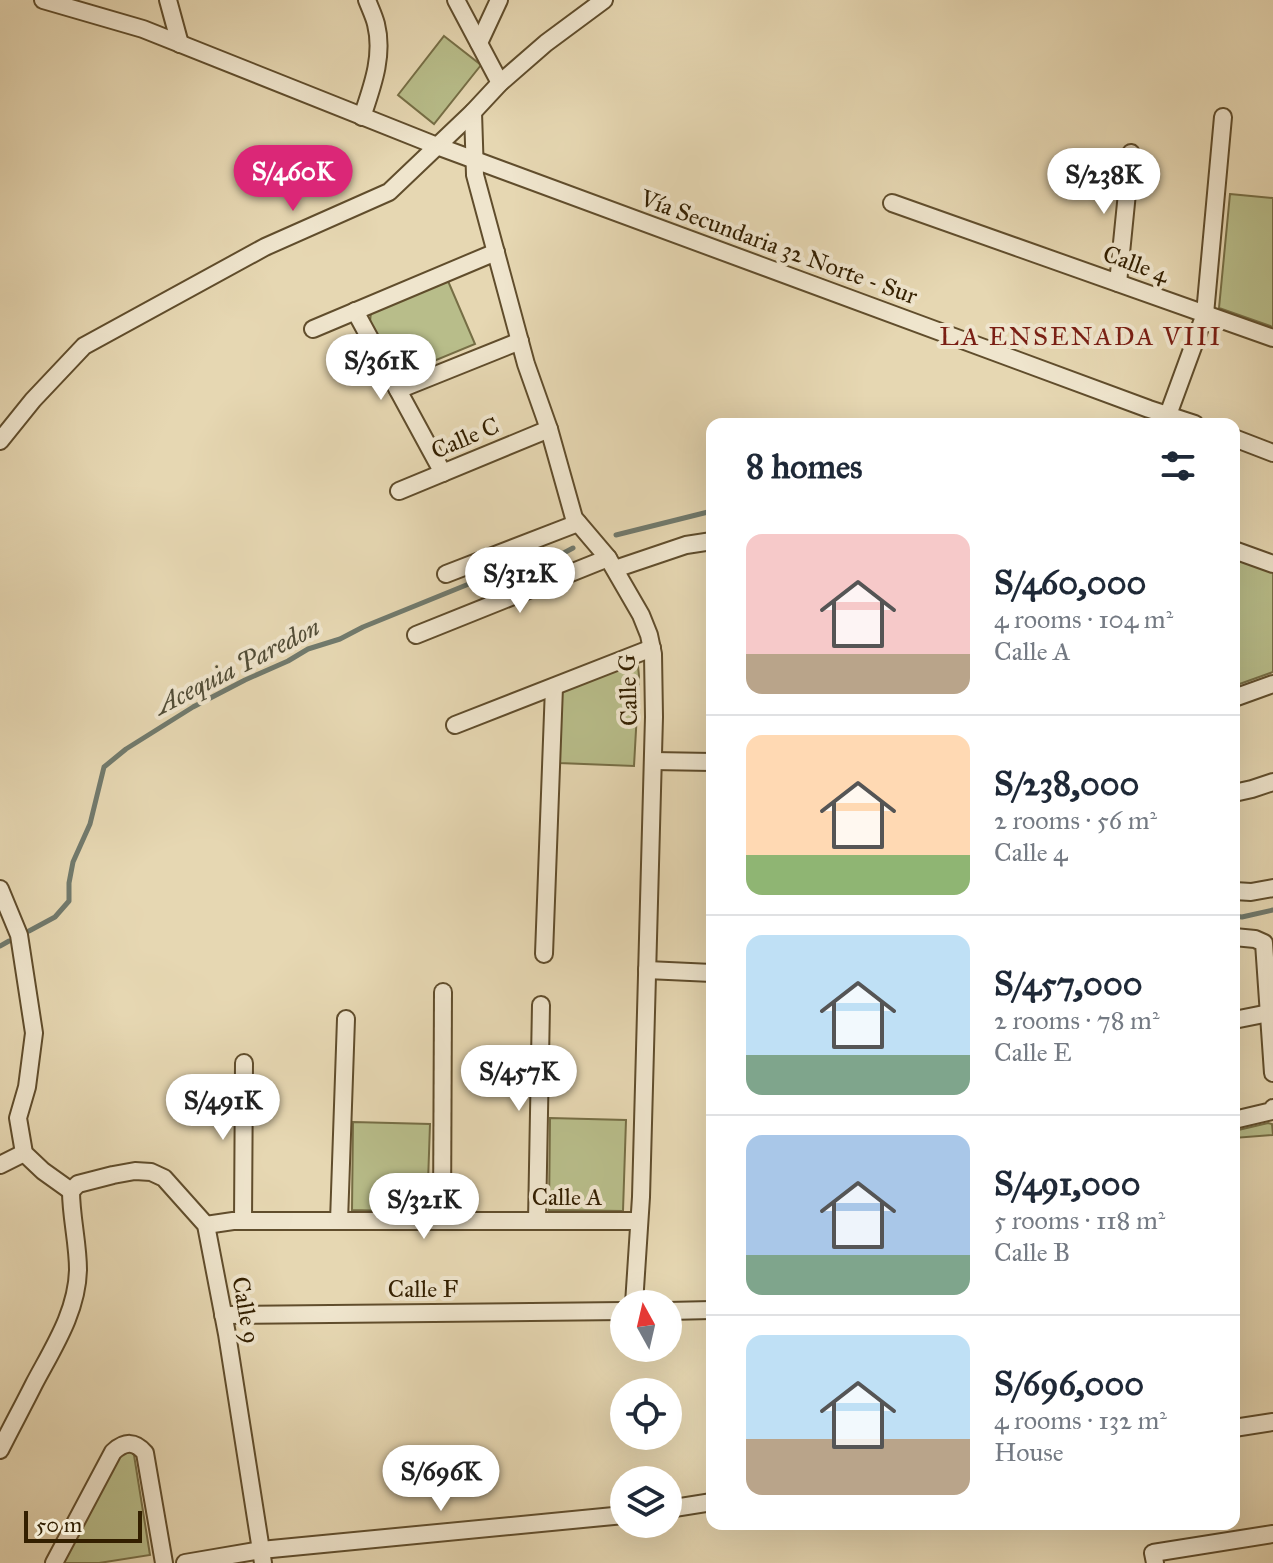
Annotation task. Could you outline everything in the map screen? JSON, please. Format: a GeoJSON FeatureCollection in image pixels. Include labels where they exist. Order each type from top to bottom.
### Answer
{"type":"FeatureCollection","features":[{"type":"Feature","properties":{"kind":"street","name":"Vía Secundaria 32 Norte - Sur"},"geometry":{"type":"LineString","coordinates":[[43,0],[143,29],[437,146],[1120,399],[1164,418]]}},
{"type":"Feature","properties":{"kind":"street"},"geometry":{"type":"LineString","coordinates":[[168,0],[180,44]]}},
{"type":"Feature","properties":{"kind":"street"},"geometry":{"type":"LineString","coordinates":[[362,117],[376,75],[378,52],[377,25],[367,0]]}},
{"type":"Feature","properties":{"kind":"street"},"geometry":{"type":"LineString","coordinates":[[456,0],[500,83]]}},
{"type":"Feature","properties":{"kind":"street"},"geometry":{"type":"LineString","coordinates":[[479,43],[499,0]]}},
{"type":"Feature","properties":{"kind":"street"},"geometry":{"type":"LineString","coordinates":[[0,441],[33,400],[84,346],[265,247],[389,192],[500,83],[546,43],[604,0]]}},
{"type":"Feature","properties":{"kind":"street","name":"Calle G"},"geometry":{"type":"LineString","coordinates":[[473,112],[475,175],[520,341],[574,518],[611,564],[641,615],[652,648],[655,680],[653,761],[635,1290]]}},
{"type":"Feature","properties":{"kind":"street"},"geometry":{"type":"LineString","coordinates":[[1166,418],[1205,314],[1223,117]]}},
{"type":"Feature","properties":{"kind":"street"},"geometry":{"type":"LineString","coordinates":[[1118,283],[1131,153]]}},
{"type":"Feature","properties":{"kind":"street","name":"Calle 4"},"geometry":{"type":"LineString","coordinates":[[892,203],[1273,338]]}},
{"type":"Feature","properties":{"kind":"street"},"geometry":{"type":"LineString","coordinates":[[313,329],[496,252]]}},
{"type":"Feature","properties":{"kind":"street"},"geometry":{"type":"LineString","coordinates":[[355,311],[443,473]]}},
{"type":"Feature","properties":{"kind":"street"},"geometry":{"type":"LineString","coordinates":[[398,390],[520,341]]}},
{"type":"Feature","properties":{"kind":"street","name":"Calle C"},"geometry":{"type":"LineString","coordinates":[[399,491],[549,429]]}},
{"type":"Feature","properties":{"kind":"street"},"geometry":{"type":"LineString","coordinates":[[1240,440],[1273,453]]}},
{"type":"Feature","properties":{"kind":"street"},"geometry":{"type":"LineString","coordinates":[[446,574],[578,523]]}},
{"type":"Feature","properties":{"kind":"street"},"geometry":{"type":"LineString","coordinates":[[416,635],[611,564],[706,542]]}},
{"type":"Feature","properties":{"kind":"street"},"geometry":{"type":"LineString","coordinates":[[1240,552],[1273,564]]}},
{"type":"Feature","properties":{"kind":"street"},"geometry":{"type":"LineString","coordinates":[[455,725],[652,648]]}},
{"type":"Feature","properties":{"kind":"street"},"geometry":{"type":"LineString","coordinates":[[1240,696],[1273,684]]}},
{"type":"Feature","properties":{"kind":"street"},"geometry":{"type":"LineString","coordinates":[[544,954],[554,687]]}},
{"type":"Feature","properties":{"kind":"street"},"geometry":{"type":"LineString","coordinates":[[653,761],[706,762]]}},
{"type":"Feature","properties":{"kind":"street"},"geometry":{"type":"LineString","coordinates":[[1240,792],[1273,782]]}},
{"type":"Feature","properties":{"kind":"street"},"geometry":{"type":"LineString","coordinates":[[1240,891],[1273,888]]}},
{"type":"Feature","properties":{"kind":"street"},"geometry":{"type":"LineString","coordinates":[[0,889],[19,935],[34,1033],[27,1087],[18,1118],[24,1153],[71,1191]]}},
{"type":"Feature","properties":{"kind":"street"},"geometry":{"type":"LineString","coordinates":[[1240,938],[1264,943],[1273,1073]]}},
{"type":"Feature","properties":{"kind":"street"},"geometry":{"type":"LineString","coordinates":[[647,970],[706,973]]}},
{"type":"Feature","properties":{"kind":"street"},"geometry":{"type":"LineString","coordinates":[[442,1221],[443,992]]}},
{"type":"Feature","properties":{"kind":"street"},"geometry":{"type":"LineString","coordinates":[[537,1221],[541,1005]]}},
{"type":"Feature","properties":{"kind":"street"},"geometry":{"type":"LineString","coordinates":[[1240,1019],[1269,1013]]}},
{"type":"Feature","properties":{"kind":"street"},"geometry":{"type":"LineString","coordinates":[[339,1221],[346,1019]]}},
{"type":"Feature","properties":{"kind":"street"},"geometry":{"type":"LineString","coordinates":[[243,1221],[244,1063]]}},
{"type":"Feature","properties":{"kind":"street"},"geometry":{"type":"LineString","coordinates":[[1240,1118],[1273,1110]]}},
{"type":"Feature","properties":{"kind":"street"},"geometry":{"type":"LineString","coordinates":[[0,1165],[24,1153]]}},
{"type":"Feature","properties":{"kind":"street"},"geometry":{"type":"LineString","coordinates":[[0,1450],[58,1343],[71,1310],[78,1273],[71,1191],[78,1184],[113,1175],[151,1172],[164,1178],[206,1225]]}},
{"type":"Feature","properties":{"kind":"street","name":"Calle A"},"geometry":{"type":"LineString","coordinates":[[206,1225],[243,1221],[639,1221]]}},
{"type":"Feature","properties":{"kind":"street","name":"Calle 9"},"geometry":{"type":"LineString","coordinates":[[206,1225],[262,1556]]}},
{"type":"Feature","properties":{"kind":"street"},"geometry":{"type":"LineString","coordinates":[[682,1311],[706,1310]]}},
{"type":"Feature","properties":{"kind":"street","name":"Calle F"},"geometry":{"type":"LineString","coordinates":[[223,1315],[610,1311]]}},
{"type":"Feature","properties":{"kind":"street"},"geometry":{"type":"LineString","coordinates":[[1240,1427],[1273,1422]]}},
{"type":"Feature","properties":{"kind":"street"},"geometry":{"type":"LineString","coordinates":[[54,1563],[113,1452],[121,1445],[131,1443],[145,1453],[164,1563]]}},
{"type":"Feature","properties":{"kind":"street"},"geometry":{"type":"LineString","coordinates":[[682,1507],[706,1503]]}},
{"type":"Feature","properties":{"kind":"street"},"geometry":{"type":"LineString","coordinates":[[185,1563],[610,1517]]}},
{"type":"Feature","properties":{"kind":"street"},"geometry":{"type":"LineString","coordinates":[[1155,1563],[1153,1553],[1273,1534]]}},
{"type":"Feature","properties":{"kind":"green space"},"geometry":{"type":"Polygon","coordinates":[[[444,36],[481,65],[434,124],[398,95],[444,36]]]}},
{"type":"Feature","properties":{"kind":"green space"},"geometry":{"type":"Polygon","coordinates":[[[1230,194],[1273,198],[1273,327],[1219,308],[1230,194]]]}},
{"type":"Feature","properties":{"kind":"green space"},"geometry":{"type":"Polygon","coordinates":[[[448,281],[475,344],[400,375],[370,322],[371,312],[448,281]]]}},
{"type":"Feature","properties":{"kind":"green space"},"geometry":{"type":"Polygon","coordinates":[[[1240,560],[1273,572],[1273,672],[1240,684],[1240,560]]]}},
{"type":"Feature","properties":{"kind":"green space"},"geometry":{"type":"Polygon","coordinates":[[[629,665],[638,666],[639,676],[634,766],[559,763],[558,693],[629,665]]]}},
{"type":"Feature","properties":{"kind":"green space"},"geometry":{"type":"Polygon","coordinates":[[[550,1118],[626,1120],[623,1211],[549,1210],[550,1118]]]}},
{"type":"Feature","properties":{"kind":"green space"},"geometry":{"type":"Polygon","coordinates":[[[353,1122],[430,1124],[427,1212],[352,1210],[353,1122]]]}},
{"type":"Feature","properties":{"kind":"green space"},"geometry":{"type":"Polygon","coordinates":[[[1268,1123],[1272,1124],[1273,1135],[1240,1138],[1240,1130],[1268,1123]]]}},
{"type":"Feature","properties":{"kind":"green space"},"geometry":{"type":"Polygon","coordinates":[[[129,1450],[134,1455],[150,1555],[99,1563],[63,1563],[117,1452],[129,1450]]]}},
{"type":"Feature","properties":{"kind":"waterway","name":"Acequia Paredon"},"geometry":{"type":"LineString","coordinates":[[616,535],[706,512]]}},
{"type":"Feature","properties":{"kind":"waterway","name":"Acequia Paredon"},"geometry":{"type":"LineString","coordinates":[[29,931],[55,917],[69,901],[73,862],[90,824],[104,767],[126,749],[193,707],[308,649],[340,639],[486,577],[528,572],[573,548]]}},
{"type":"Feature","properties":{"kind":"waterway","name":"Acequia Paredon"},"geometry":{"type":"LineString","coordinates":[[1240,917],[1273,910]]}},
{"type":"Feature","properties":{"kind":"waterway","name":"Acequia Paredon"},"geometry":{"type":"LineString","coordinates":[[0,946],[9,941]]}},
{"type":"Feature","properties":{"kind":"district","name":"LA ENSENADA VIII"},"geometry":{"type":"Point","coordinates":[1081,336]}}]}
